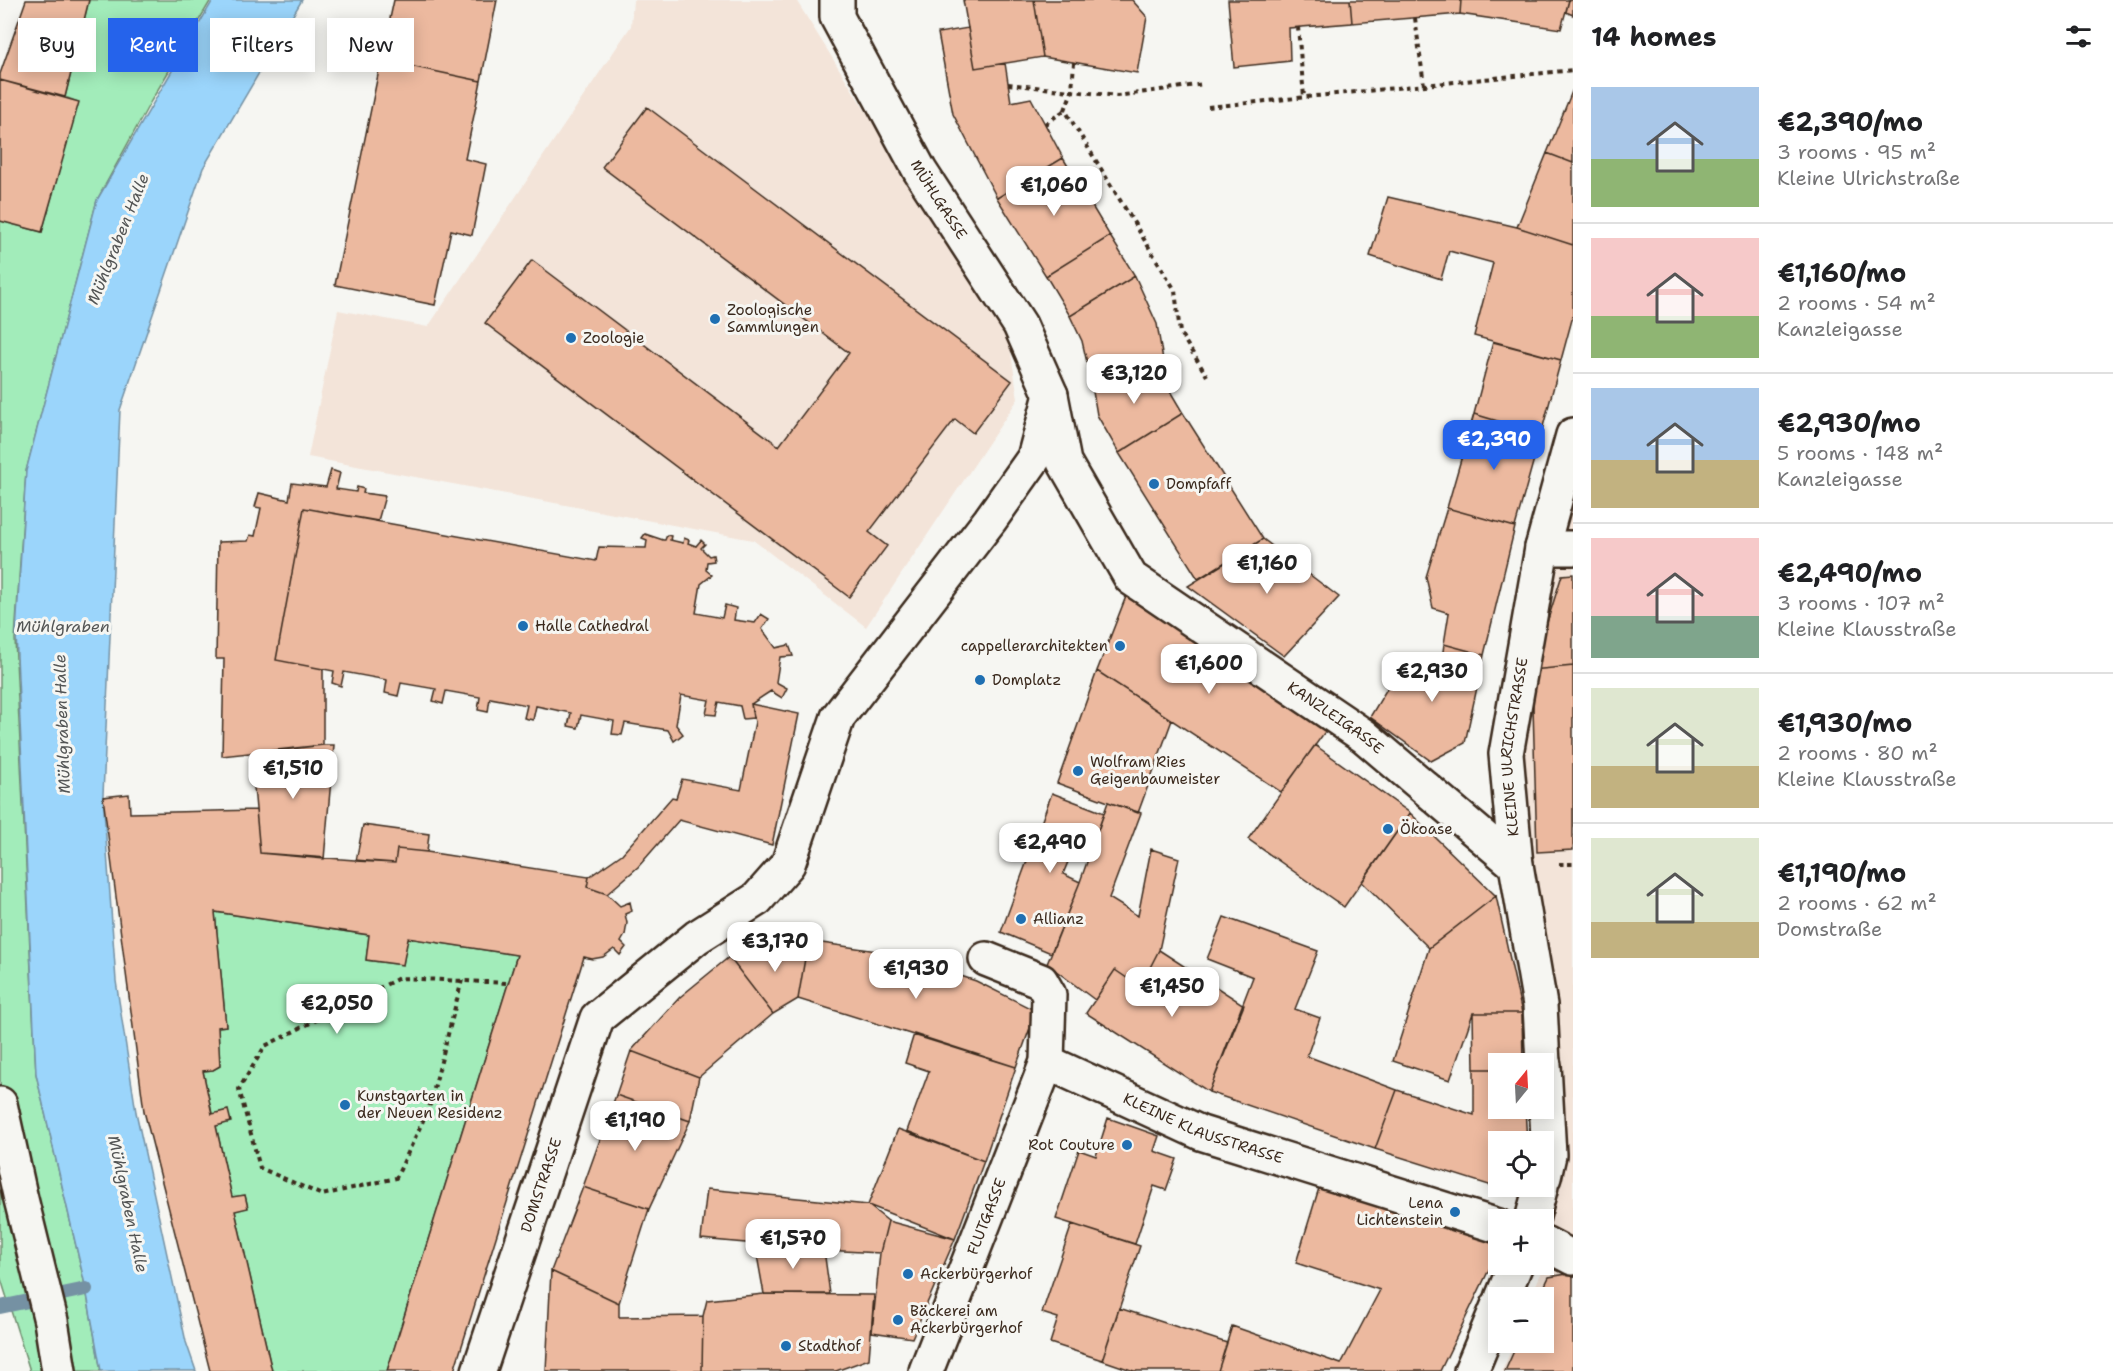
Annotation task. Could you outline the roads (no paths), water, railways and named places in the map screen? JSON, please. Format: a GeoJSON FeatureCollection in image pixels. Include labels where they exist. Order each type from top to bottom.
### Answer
{"type":"FeatureCollection","features":[{"type":"Feature","properties":{"kind":"street","name":"MÜHLGASSE"},"geometry":{"type":"LineString","coordinates":[[837,0],[837,17],[914,161],[1020,325],[1051,395]]}},
{"type":"Feature","properties":{"kind":"street","name":"KANZLEIGASSE"},"geometry":{"type":"LineString","coordinates":[[1051,395],[1064,462],[1131,578],[1364,736],[1515,865]]}},
{"type":"Feature","properties":{"kind":"street","name":"DOMSTRASSE"},"geometry":{"type":"LineString","coordinates":[[478,1371],[597,1018],[697,937],[757,899],[788,864],[838,717],[1034,458],[1051,395]]}},
{"type":"Feature","properties":{"kind":"street","name":"KLEINE ULRICHSTRASSE"},"geometry":{"type":"LineString","coordinates":[[1542,1053],[1540,1005],[1515,865],[1506,754],[1557,548],[1573,435]]}},
{"type":"Feature","properties":{"kind":"street"},"geometry":{"type":"LineString","coordinates":[[986,959],[1041,981],[1049,995],[1047,1062]]}},
{"type":"Feature","properties":{"kind":"street","name":"KLEINE KLAUSSTRASSE"},"geometry":{"type":"LineString","coordinates":[[1047,1062],[1201,1133],[1488,1223]]}},
{"type":"Feature","properties":{"kind":"street","name":"FLUTGASSE"},"geometry":{"type":"LineString","coordinates":[[926,1371],[1047,1062]]}},
{"type":"Feature","properties":{"kind":"street"},"geometry":{"type":"LineString","coordinates":[[0,1104],[51,1321],[60,1371]]}},
{"type":"Feature","properties":{"kind":"street"},"geometry":{"type":"LineString","coordinates":[[1554,1237],[1573,1239]]}},
{"type":"Feature","properties":{"kind":"street"},"geometry":{"type":"LineString","coordinates":[[1554,1248],[1573,1258]]}},
{"type":"Feature","properties":{"kind":"street"},"geometry":{"type":"LineString","coordinates":[[1471,1371],[1488,1330]]}},
{"type":"Feature","properties":{"kind":"water","name":"Mühlgraben"},"geometry":{"type":"Polygon","coordinates":[[[213,0],[302,0],[291,18],[210,18],[210,72],[260,72],[203,168],[120,410],[103,795],[116,981],[136,1112],[186,1342],[196,1371],[101,1371],[86,1289],[36,1074],[16,633],[26,471],[97,200],[171,72],[198,72],[198,26],[213,0]]]}},
{"type":"Feature","properties":{"kind":"waterway"},"geometry":{"type":"LineString","coordinates":[[0,1307],[86,1289]]}},
{"type":"Feature","properties":{"kind":"place","name":"Zoologische Sammlungen"},"geometry":{"type":"Point","coordinates":[715,319]}},
{"type":"Feature","properties":{"kind":"place","name":"Zoologie"},"geometry":{"type":"Point","coordinates":[571,338]}},
{"type":"Feature","properties":{"kind":"place","name":"Dompfaff"},"geometry":{"type":"Point","coordinates":[1154,484]}},
{"type":"Feature","properties":{"kind":"place","name":"Halle Cathedral"},"geometry":{"type":"Point","coordinates":[523,626]}},
{"type":"Feature","properties":{"kind":"place","name":"cappellerarchitekten"},"geometry":{"type":"Point","coordinates":[1120,646]}},
{"type":"Feature","properties":{"kind":"place","name":"Domplatz"},"geometry":{"type":"Point","coordinates":[980,680]}},
{"type":"Feature","properties":{"kind":"place","name":"Wolfram Ries Geigenbaumeister"},"geometry":{"type":"Point","coordinates":[1078,771]}},
{"type":"Feature","properties":{"kind":"place","name":"Ökoase"},"geometry":{"type":"Point","coordinates":[1388,829]}},
{"type":"Feature","properties":{"kind":"place","name":"Allianz"},"geometry":{"type":"Point","coordinates":[1021,919]}},
{"type":"Feature","properties":{"kind":"place","name":"Kunstgarten in der Neuen Residenz"},"geometry":{"type":"Point","coordinates":[345,1105]}},
{"type":"Feature","properties":{"kind":"place","name":"Rot Couture"},"geometry":{"type":"Point","coordinates":[1127,1145]}},
{"type":"Feature","properties":{"kind":"place","name":"Lena Lichtenstein"},"geometry":{"type":"Point","coordinates":[1455,1212]}},
{"type":"Feature","properties":{"kind":"place","name":"Ackerbürgerhof"},"geometry":{"type":"Point","coordinates":[908,1274]}},
{"type":"Feature","properties":{"kind":"place","name":"Bäckerei am Ackerbürgerhof"},"geometry":{"type":"Point","coordinates":[898,1320]}},
{"type":"Feature","properties":{"kind":"place","name":"Stadthof"},"geometry":{"type":"Point","coordinates":[786,1346]}},
{"type":"Feature","properties":{"kind":"water label","name":"Mühlgraben Halle"},"geometry":{"type":"Point","coordinates":[118,239]}},
{"type":"Feature","properties":{"kind":"water label","name":"Mühlgraben Halle"},"geometry":{"type":"Point","coordinates":[62,724]}},
{"type":"Feature","properties":{"kind":"water label","name":"Mühlgraben Halle"},"geometry":{"type":"Point","coordinates":[128,1204]}}]}
